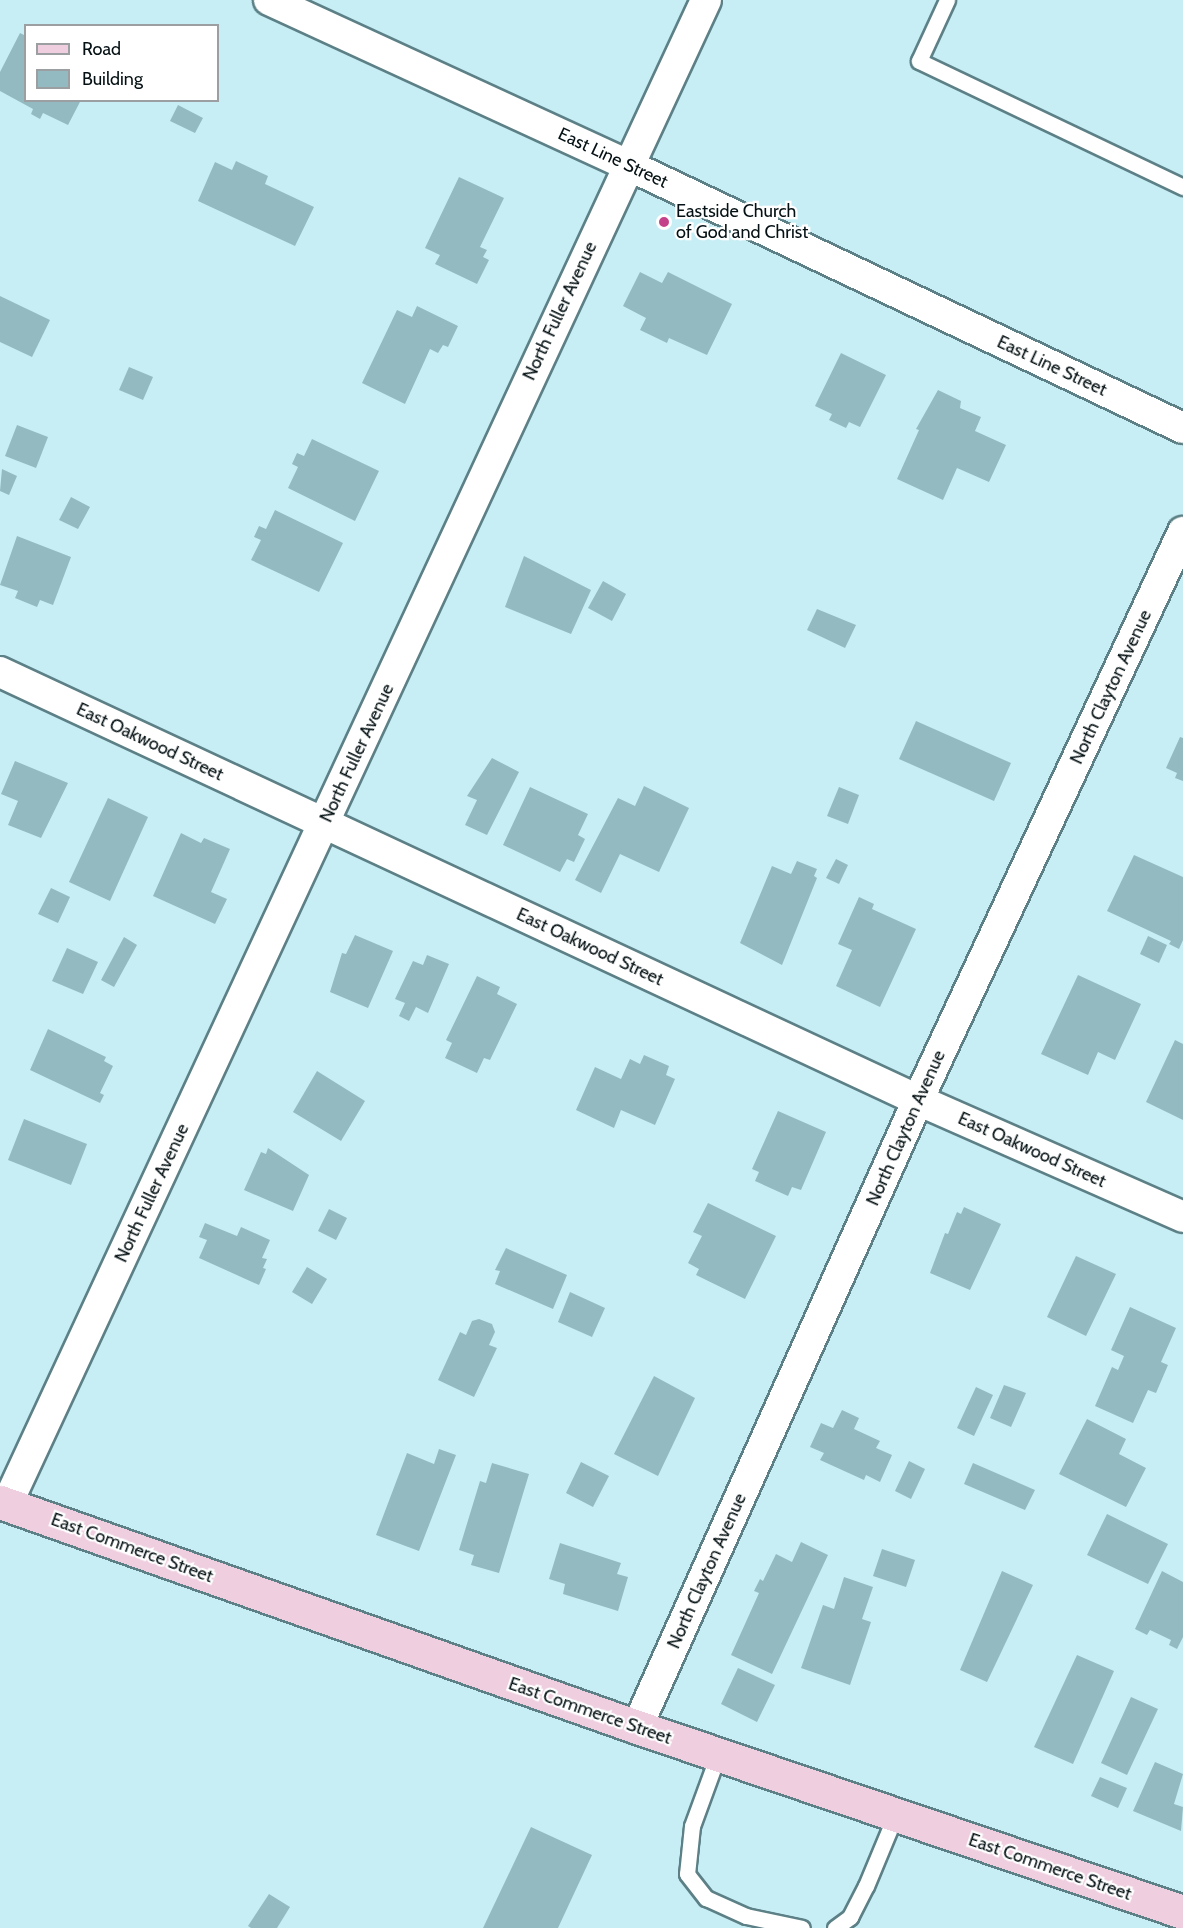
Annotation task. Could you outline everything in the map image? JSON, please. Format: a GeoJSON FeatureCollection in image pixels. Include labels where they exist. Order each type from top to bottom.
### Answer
{"type":"FeatureCollection","features":[{"type":"Feature","properties":{"kind":"street","name":"East Line Street"},"geometry":{"type":"LineString","coordinates":[[269,0],[628,165],[1183,428]]}},
{"type":"Feature","properties":{"kind":"street","name":"North Fuller Avenue"},"geometry":{"type":"LineString","coordinates":[[3,1503],[324,823],[706,0]]}},
{"type":"Feature","properties":{"kind":"street","name":"North Clayton Avenue"},"geometry":{"type":"LineString","coordinates":[[637,1728],[918,1100],[1183,532]]}},
{"type":"Feature","properties":{"kind":"street","name":"East Oakwood Street"},"geometry":{"type":"LineString","coordinates":[[0,672],[918,1100],[1183,1217]]}},
{"type":"Feature","properties":{"kind":"street","name":"East Commerce Street"},"geometry":{"type":"LineString","coordinates":[[3,1503],[637,1728],[1183,1912]]}},
{"type":"Feature","properties":{"kind":"lane"},"geometry":{"type":"LineString","coordinates":[[947,0],[919,61],[1183,187]]}},
{"type":"Feature","properties":{"kind":"lane"},"geometry":{"type":"LineString","coordinates":[[718,1755],[692,1826],[687,1874],[706,1898],[746,1916],[802,1928]]}},
{"type":"Feature","properties":{"kind":"lane"},"geometry":{"type":"LineString","coordinates":[[835,1928],[850,1917],[866,1886],[896,1814]]}},
{"type":"Feature","properties":{"kind":"building"},"geometry":{"type":"Polygon","coordinates":[[[20,33],[24,35],[24,102],[80,102],[68,125],[43,113],[40,119],[31,114],[33,109],[0,91],[0,72],[20,33]]]}},
{"type":"Feature","properties":{"kind":"building"},"geometry":{"type":"Polygon","coordinates":[[[178,105],[203,118],[195,133],[170,121],[178,105]]]}},
{"type":"Feature","properties":{"kind":"building"},"geometry":{"type":"Polygon","coordinates":[[[236,161],[268,176],[265,184],[314,207],[295,246],[198,201],[215,162],[232,170],[236,161]]]}},
{"type":"Feature","properties":{"kind":"building"},"geometry":{"type":"Polygon","coordinates":[[[459,177],[504,198],[480,247],[487,250],[483,257],[489,260],[477,284],[435,264],[440,255],[425,248],[459,177]]]}},
{"type":"Feature","properties":{"kind":"building"},"geometry":{"type":"Polygon","coordinates":[[[640,272],[662,283],[668,272],[732,304],[707,355],[669,338],[667,343],[640,330],[646,318],[623,306],[640,272]]]}},
{"type":"Feature","properties":{"kind":"building"},"geometry":{"type":"Polygon","coordinates":[[[0,296],[50,320],[32,357],[0,342],[0,296]]]}},
{"type":"Feature","properties":{"kind":"building"},"geometry":{"type":"Polygon","coordinates":[[[417,306],[458,326],[448,347],[443,345],[438,353],[430,349],[405,404],[362,383],[397,310],[412,317],[417,306]]]}},
{"type":"Feature","properties":{"kind":"building"},"geometry":{"type":"Polygon","coordinates":[[[841,353],[886,375],[860,427],[849,422],[846,428],[829,420],[832,414],[815,406],[841,353]]]}},
{"type":"Feature","properties":{"kind":"building"},"geometry":{"type":"Polygon","coordinates":[[[129,367],[153,377],[143,400],[119,390],[129,367]]]}},
{"type":"Feature","properties":{"kind":"building"},"geometry":{"type":"Polygon","coordinates":[[[938,390],[961,401],[960,408],[981,417],[975,431],[1006,445],[989,482],[957,468],[943,500],[897,479],[919,430],[916,429],[938,390]]]}},
{"type":"Feature","properties":{"kind":"building"},"geometry":{"type":"Polygon","coordinates":[[[17,425],[48,437],[36,468],[5,456],[17,425]]]}},
{"type":"Feature","properties":{"kind":"building"},"geometry":{"type":"Polygon","coordinates":[[[312,439],[379,471],[355,521],[288,488],[298,467],[292,464],[297,453],[304,456],[312,439]]]}},
{"type":"Feature","properties":{"kind":"building"},"geometry":{"type":"Polygon","coordinates":[[[2,469],[17,476],[9,495],[0,491],[2,469]]]}},
{"type":"Feature","properties":{"kind":"building"},"geometry":{"type":"Polygon","coordinates":[[[71,497],[90,507],[78,529],[59,520],[71,497]]]}},
{"type":"Feature","properties":{"kind":"building"},"geometry":{"type":"Polygon","coordinates":[[[275,510],[343,543],[319,592],[251,560],[261,540],[254,537],[259,526],[266,529],[275,510]]]}},
{"type":"Feature","properties":{"kind":"building"},"geometry":{"type":"Polygon","coordinates":[[[17,536],[71,557],[53,605],[40,600],[37,607],[15,598],[18,591],[0,585],[17,536]]]}},
{"type":"Feature","properties":{"kind":"building"},"geometry":{"type":"Polygon","coordinates":[[[524,556],[591,590],[571,634],[505,607],[524,556]]]}},
{"type":"Feature","properties":{"kind":"building"},"geometry":{"type":"Polygon","coordinates":[[[603,581],[626,594],[612,621],[588,608],[603,581]]]}},
{"type":"Feature","properties":{"kind":"building"},"geometry":{"type":"Polygon","coordinates":[[[817,609],[856,625],[845,648],[807,630],[817,609]]]}},
{"type":"Feature","properties":{"kind":"building"},"geometry":{"type":"Polygon","coordinates":[[[916,721],[1011,763],[994,801],[899,759],[916,721]]]}},
{"type":"Feature","properties":{"kind":"building"},"geometry":{"type":"Polygon","coordinates":[[[1180,737],[1183,738],[1183,781],[1175,778],[1177,773],[1166,768],[1180,737]]]}},
{"type":"Feature","properties":{"kind":"building"},"geometry":{"type":"Polygon","coordinates":[[[492,758],[519,772],[487,835],[465,825],[477,800],[467,796],[492,758]]]}},
{"type":"Feature","properties":{"kind":"building"},"geometry":{"type":"Polygon","coordinates":[[[15,761],[68,783],[41,838],[8,825],[18,801],[1,794],[15,761]]]}},
{"type":"Feature","properties":{"kind":"building"},"geometry":{"type":"Polygon","coordinates":[[[644,786],[689,808],[659,872],[620,854],[601,893],[575,880],[618,798],[635,806],[644,786]]]}},
{"type":"Feature","properties":{"kind":"building"},"geometry":{"type":"Polygon","coordinates":[[[530,787],[588,814],[578,835],[585,839],[574,862],[567,859],[560,872],[503,845],[530,787]]]}},
{"type":"Feature","properties":{"kind":"building"},"geometry":{"type":"Polygon","coordinates":[[[839,787],[859,795],[848,824],[827,816],[839,787]]]}},
{"type":"Feature","properties":{"kind":"building"},"geometry":{"type":"Polygon","coordinates":[[[108,798],[148,817],[110,901],[69,882],[108,798]]]}},
{"type":"Feature","properties":{"kind":"building"},"geometry":{"type":"Polygon","coordinates":[[[181,833],[201,843],[204,838],[230,849],[211,892],[227,899],[215,924],[153,896],[181,833]]]}},
{"type":"Feature","properties":{"kind":"building"},"geometry":{"type":"Polygon","coordinates":[[[1134,855],[1183,877],[1183,940],[1179,949],[1169,944],[1171,941],[1107,911],[1134,855]]]}},
{"type":"Feature","properties":{"kind":"building"},"geometry":{"type":"Polygon","coordinates":[[[836,859],[848,865],[839,884],[826,878],[836,859]]]}},
{"type":"Feature","properties":{"kind":"building"},"geometry":{"type":"Polygon","coordinates":[[[797,861],[817,869],[814,876],[817,878],[782,965],[740,943],[772,866],[791,874],[797,861]]]}},
{"type":"Feature","properties":{"kind":"building"},"geometry":{"type":"Polygon","coordinates":[[[51,888],[70,897],[58,923],[38,914],[51,888]]]}},
{"type":"Feature","properties":{"kind":"building"},"geometry":{"type":"Polygon","coordinates":[[[859,897],[874,904],[872,909],[916,929],[880,1007],[836,986],[852,950],[838,944],[859,897]]]}},
{"type":"Feature","properties":{"kind":"building"},"geometry":{"type":"Polygon","coordinates":[[[355,935],[393,951],[368,1008],[330,992],[342,953],[346,954],[355,935]]]}},
{"type":"Feature","properties":{"kind":"building"},"geometry":{"type":"Polygon","coordinates":[[[1148,936],[1167,945],[1159,963],[1140,954],[1148,936]]]}},
{"type":"Feature","properties":{"kind":"building"},"geometry":{"type":"Polygon","coordinates":[[[124,937],[137,945],[114,987],[101,980],[124,937]]]}},
{"type":"Feature","properties":{"kind":"building"},"geometry":{"type":"Polygon","coordinates":[[[67,948],[98,962],[83,994],[52,981],[67,948]]]}},
{"type":"Feature","properties":{"kind":"building"},"geometry":{"type":"Polygon","coordinates":[[[427,955],[449,964],[428,1013],[416,1007],[409,1021],[399,1016],[405,1003],[395,999],[413,961],[423,965],[427,955]]]}},
{"type":"Feature","properties":{"kind":"building"},"geometry":{"type":"Polygon","coordinates":[[[1078,975],[1141,1004],[1115,1060],[1098,1052],[1088,1075],[1041,1054],[1078,975]]]}},
{"type":"Feature","properties":{"kind":"building"},"geometry":{"type":"Polygon","coordinates":[[[477,976],[500,987],[497,994],[517,1004],[490,1060],[484,1058],[477,1073],[445,1058],[452,1043],[446,1040],[477,976]]]}},
{"type":"Feature","properties":{"kind":"building"},"geometry":{"type":"Polygon","coordinates":[[[48,1029],[106,1057],[104,1061],[113,1066],[100,1093],[104,1095],[100,1103],[30,1070],[48,1029]]]}},
{"type":"Feature","properties":{"kind":"building"},"geometry":{"type":"Polygon","coordinates":[[[1175,1040],[1183,1044],[1183,1120],[1146,1102],[1175,1040]]]}},
{"type":"Feature","properties":{"kind":"building"},"geometry":{"type":"Polygon","coordinates":[[[644,1055],[669,1066],[666,1075],[675,1079],[655,1125],[621,1110],[614,1128],[576,1110],[595,1067],[621,1079],[630,1059],[640,1064],[644,1055]]]}},
{"type":"Feature","properties":{"kind":"building"},"geometry":{"type":"Polygon","coordinates":[[[317,1071],[365,1101],[341,1141],[293,1112],[317,1071]]]}},
{"type":"Feature","properties":{"kind":"building"},"geometry":{"type":"Polygon","coordinates":[[[778,1111],[826,1132],[801,1190],[792,1187],[788,1196],[755,1181],[759,1172],[752,1169],[778,1111]]]}},
{"type":"Feature","properties":{"kind":"building"},"geometry":{"type":"Polygon","coordinates":[[[24,1119],[87,1144],[71,1185],[8,1160],[24,1119]]]}},
{"type":"Feature","properties":{"kind":"building"},"geometry":{"type":"Polygon","coordinates":[[[268,1148],[309,1175],[293,1211],[244,1190],[261,1152],[266,1154],[268,1148]]]}},
{"type":"Feature","properties":{"kind":"building"},"geometry":{"type":"Polygon","coordinates":[[[708,1203],[776,1236],[745,1299],[696,1275],[699,1269],[688,1263],[702,1236],[693,1232],[708,1203]]]}},
{"type":"Feature","properties":{"kind":"building"},"geometry":{"type":"Polygon","coordinates":[[[964,1207],[1001,1224],[970,1290],[930,1273],[945,1233],[948,1234],[957,1212],[961,1214],[964,1207]]]}},
{"type":"Feature","properties":{"kind":"building"},"geometry":{"type":"Polygon","coordinates":[[[329,1209],[347,1218],[336,1240],[318,1231],[329,1209]]]}},
{"type":"Feature","properties":{"kind":"building"},"geometry":{"type":"Polygon","coordinates":[[[205,1223],[237,1236],[241,1227],[270,1240],[262,1258],[267,1259],[263,1268],[266,1269],[259,1285],[199,1258],[207,1240],[199,1237],[205,1223]]]}},
{"type":"Feature","properties":{"kind":"building"},"geometry":{"type":"Polygon","coordinates":[[[506,1248],[567,1275],[553,1309],[495,1284],[500,1271],[495,1270],[506,1248]]]}},
{"type":"Feature","properties":{"kind":"building"},"geometry":{"type":"Polygon","coordinates":[[[1076,1256],[1116,1274],[1086,1336],[1047,1317],[1076,1256]]]}},
{"type":"Feature","properties":{"kind":"building"},"geometry":{"type":"Polygon","coordinates":[[[307,1267],[327,1279],[312,1304],[292,1292],[307,1267]]]}},
{"type":"Feature","properties":{"kind":"building"},"geometry":{"type":"Polygon","coordinates":[[[570,1292],[605,1308],[592,1337],[558,1322],[570,1292]]]}},
{"type":"Feature","properties":{"kind":"building"},"geometry":{"type":"Polygon","coordinates":[[[1130,1307],[1176,1328],[1161,1362],[1168,1365],[1156,1393],[1148,1390],[1133,1423],[1095,1406],[1112,1367],[1118,1370],[1124,1356],[1111,1350],[1130,1307]]]}},
{"type":"Feature","properties":{"kind":"building"},"geometry":{"type":"Polygon","coordinates":[[[479,1319],[492,1324],[495,1332],[489,1345],[497,1348],[474,1397],[438,1380],[460,1332],[466,1335],[472,1321],[479,1319]]]}},
{"type":"Feature","properties":{"kind":"building"},"geometry":{"type":"Polygon","coordinates":[[[654,1376],[695,1398],[658,1476],[614,1454],[654,1376]]]}},
{"type":"Feature","properties":{"kind":"building"},"geometry":{"type":"Polygon","coordinates":[[[1004,1385],[1026,1393],[1011,1427],[990,1418],[1004,1385]]]}},
{"type":"Feature","properties":{"kind":"building"},"geometry":{"type":"Polygon","coordinates":[[[976,1387],[993,1395],[974,1436],[957,1428],[976,1387]]]}},
{"type":"Feature","properties":{"kind":"building"},"geometry":{"type":"Polygon","coordinates":[[[842,1410],[859,1418],[854,1429],[880,1441],[876,1448],[892,1455],[880,1482],[866,1475],[864,1480],[820,1460],[824,1453],[810,1447],[821,1423],[833,1428],[842,1410]]]}},
{"type":"Feature","properties":{"kind":"building"},"geometry":{"type":"Polygon","coordinates":[[[1087,1419],[1126,1439],[1119,1454],[1146,1468],[1126,1507],[1059,1474],[1087,1419]]]}},
{"type":"Feature","properties":{"kind":"building"},"geometry":{"type":"Polygon","coordinates":[[[439,1449],[456,1455],[419,1551],[376,1535],[407,1453],[434,1464],[439,1449]]]}},
{"type":"Feature","properties":{"kind":"building"},"geometry":{"type":"Polygon","coordinates":[[[909,1461],[925,1469],[911,1499],[895,1491],[909,1461]]]}},
{"type":"Feature","properties":{"kind":"building"},"geometry":{"type":"Polygon","coordinates":[[[581,1462],[609,1476],[593,1507],[566,1493],[581,1462]]]}},
{"type":"Feature","properties":{"kind":"building"},"geometry":{"type":"Polygon","coordinates":[[[492,1463],[529,1474],[499,1573],[471,1565],[474,1555],[459,1550],[480,1481],[486,1483],[492,1463]]]}},
{"type":"Feature","properties":{"kind":"building"},"geometry":{"type":"Polygon","coordinates":[[[973,1463],[1035,1490],[1025,1510],[964,1484],[973,1463]]]}},
{"type":"Feature","properties":{"kind":"building"},"geometry":{"type":"Polygon","coordinates":[[[1107,1514],[1168,1544],[1148,1584],[1087,1555],[1107,1514]]]}},
{"type":"Feature","properties":{"kind":"building"},"geometry":{"type":"Polygon","coordinates":[[[801,1542],[828,1555],[772,1674],[731,1655],[759,1593],[754,1591],[760,1579],[763,1581],[776,1554],[792,1562],[801,1542]]]}},
{"type":"Feature","properties":{"kind":"building"},"geometry":{"type":"Polygon","coordinates":[[[560,1543],[621,1563],[617,1574],[628,1577],[618,1611],[563,1594],[565,1584],[549,1579],[560,1543]]]}},
{"type":"Feature","properties":{"kind":"building"},"geometry":{"type":"Polygon","coordinates":[[[882,1549],[915,1560],[906,1587],[873,1576],[882,1549]]]}},
{"type":"Feature","properties":{"kind":"building"},"geometry":{"type":"Polygon","coordinates":[[[1002,1571],[1033,1585],[987,1682],[960,1670],[1002,1571]]]}},
{"type":"Feature","properties":{"kind":"building"},"geometry":{"type":"Polygon","coordinates":[[[1162,1571],[1183,1582],[1183,1637],[1177,1649],[1169,1645],[1171,1640],[1150,1630],[1147,1635],[1135,1629],[1162,1571]]]}},
{"type":"Feature","properties":{"kind":"building"},"geometry":{"type":"Polygon","coordinates":[[[844,1577],[873,1587],[862,1619],[871,1622],[850,1685],[801,1668],[823,1605],[834,1609],[844,1577]]]}},
{"type":"Feature","properties":{"kind":"building"},"geometry":{"type":"Polygon","coordinates":[[[1077,1655],[1114,1671],[1073,1764],[1034,1747],[1077,1655]]]}},
{"type":"Feature","properties":{"kind":"building"},"geometry":{"type":"Polygon","coordinates":[[[738,1668],[775,1685],[757,1722],[721,1704],[738,1668]]]}},
{"type":"Feature","properties":{"kind":"building"},"geometry":{"type":"Polygon","coordinates":[[[1131,1697],[1158,1709],[1127,1775],[1101,1763],[1131,1697]]]}},
{"type":"Feature","properties":{"kind":"building"},"geometry":{"type":"Polygon","coordinates":[[[1155,1762],[1183,1774],[1174,1804],[1183,1807],[1181,1831],[1133,1811],[1155,1762]]]}},
{"type":"Feature","properties":{"kind":"building"},"geometry":{"type":"Polygon","coordinates":[[[1100,1777],[1127,1788],[1118,1808],[1091,1796],[1100,1777]]]}},
{"type":"Feature","properties":{"kind":"building"},"geometry":{"type":"Polygon","coordinates":[[[531,1827],[592,1855],[558,1928],[483,1928],[531,1827]]]}},
{"type":"Feature","properties":{"kind":"building"},"geometry":{"type":"Polygon","coordinates":[[[269,1894],[290,1907],[277,1928],[251,1928],[248,1926],[269,1894]]]}},
{"type":"Feature","properties":{"kind":"place","name":"Eastside Church of God and Christ"},"geometry":{"type":"Point","coordinates":[664,222]}}]}
